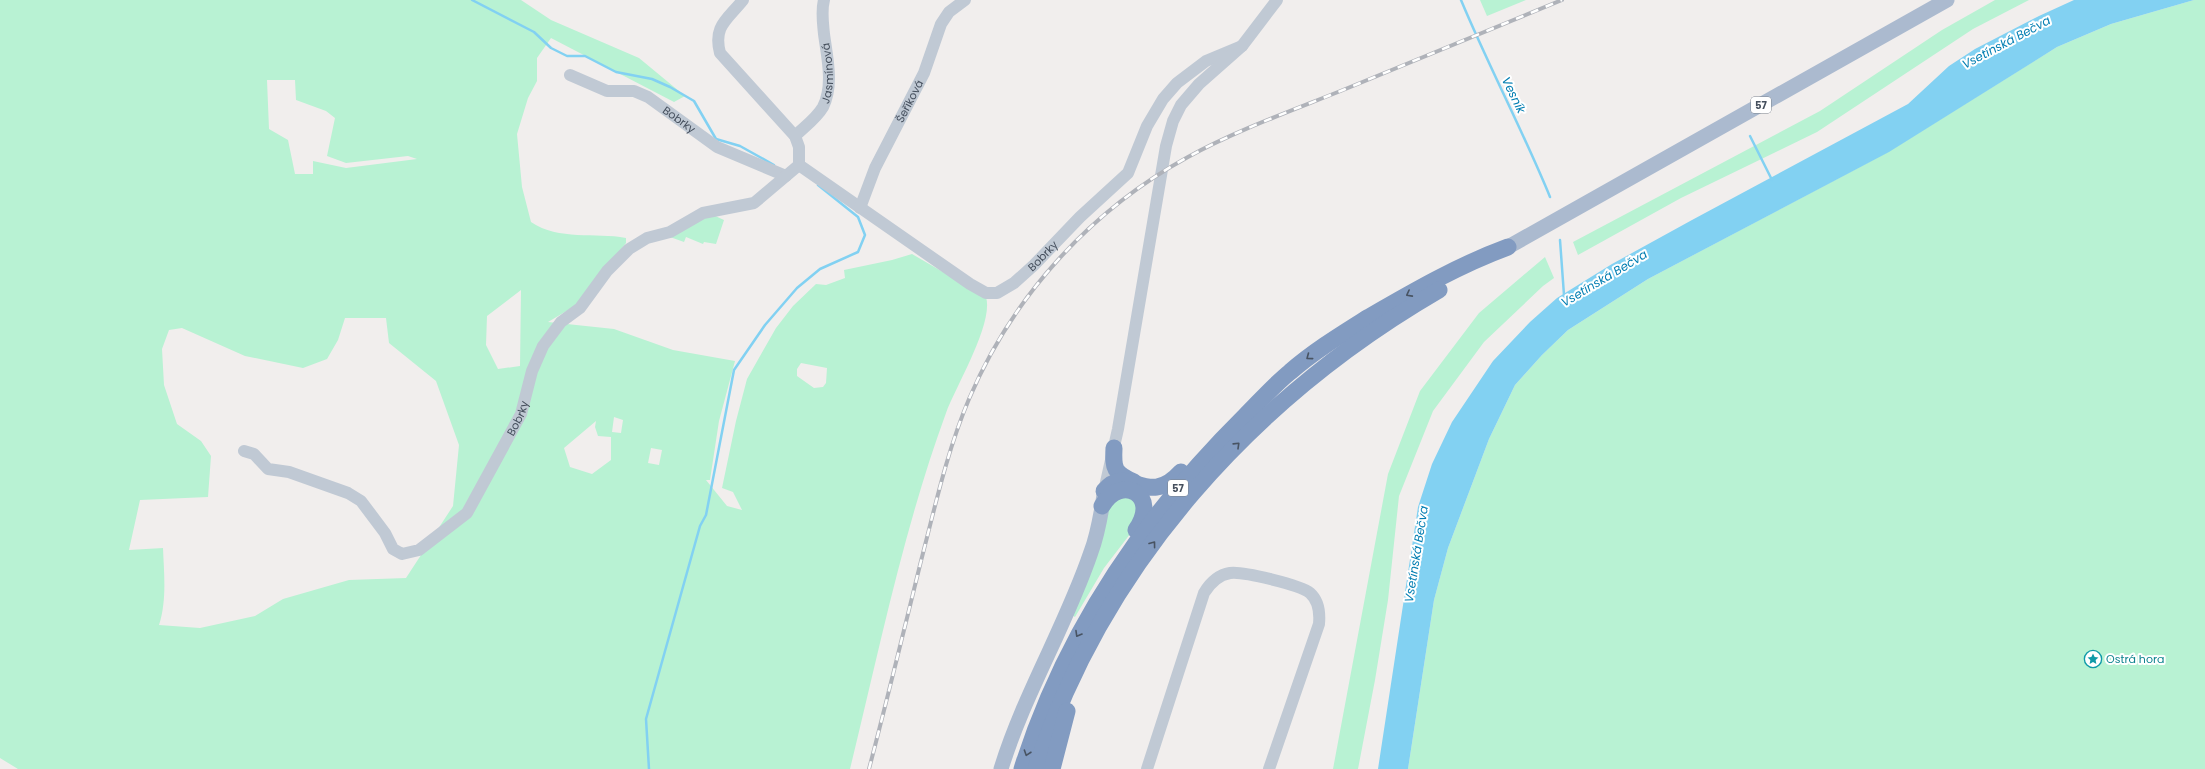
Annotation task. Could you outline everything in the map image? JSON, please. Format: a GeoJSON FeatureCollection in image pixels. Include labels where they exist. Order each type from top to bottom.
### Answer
{"type":"FeatureCollection","features":[{"type":"Feature","properties":{"kind":"highway","name":"57"},"geometry":{"type":"LineString","coordinates":[[1022,769],[1051,689],[1072,644],[1097,600],[1151,521],[1174,492],[1226,434],[1272,388],[1317,350],[1378,312],[1467,264],[1508,247]]}},
{"type":"Feature","properties":{"kind":"highway","name":"57"},"geometry":{"type":"LineString","coordinates":[[1036,769],[1064,694],[1084,650],[1130,575],[1186,501],[1230,452],[1283,402],[1351,348],[1396,316],[1486,262],[1508,247]]}},
{"type":"Feature","properties":{"kind":"highway"},"geometry":{"type":"LineString","coordinates":[[1114,488],[1156,488],[1169,484],[1224,428],[1272,388]]}},
{"type":"Feature","properties":{"kind":"highway"},"geometry":{"type":"LineString","coordinates":[[1114,448],[1114,465],[1117,473],[1114,488]]}},
{"type":"Feature","properties":{"kind":"highway"},"geometry":{"type":"LineString","coordinates":[[1097,600],[1115,559],[1145,515],[1145,507],[1140,497],[1129,490],[1114,488]]}},
{"type":"Feature","properties":{"kind":"highway"},"geometry":{"type":"LineString","coordinates":[[1054,766],[1076,683],[1130,575]]}},
{"type":"Feature","properties":{"kind":"main road","name":"57"},"geometry":{"type":"LineString","coordinates":[[1508,247],[1947,0]]}},
{"type":"Feature","properties":{"kind":"main road"},"geometry":{"type":"LineString","coordinates":[[1001,769],[1021,714],[1080,583],[1114,488]]}},
{"type":"Feature","properties":{"kind":"street"},"geometry":{"type":"LineString","coordinates":[[743,0],[719,29],[716,38],[720,53],[795,136],[799,146],[799,165]]}},
{"type":"Feature","properties":{"kind":"street","name":"Jasmínová"},"geometry":{"type":"LineString","coordinates":[[795,136],[815,117],[827,96],[828,66],[822,20],[824,0]]}},
{"type":"Feature","properties":{"kind":"street","name":"Šeříková"},"geometry":{"type":"LineString","coordinates":[[860,208],[875,168],[924,73],[941,24],[949,12],[965,0]]}},
{"type":"Feature","properties":{"kind":"street"},"geometry":{"type":"LineString","coordinates":[[1114,488],[1114,448],[1166,146],[1173,121],[1181,105],[1199,84],[1242,46],[1273,1]]}},
{"type":"Feature","properties":{"kind":"street","name":"Bobrky"},"geometry":{"type":"LineString","coordinates":[[244,451],[254,454],[268,469],[289,472],[348,493],[361,501],[385,533],[393,549],[402,554],[419,550],[467,513],[521,414],[532,371],[543,346],[561,322],[580,308],[607,271],[629,249],[647,238],[670,232],[703,213],[754,203],[799,165],[970,284],[986,293],[997,293],[1014,283],[1034,265],[1080,217],[1128,173],[1147,126],[1163,99],[1177,82],[1206,61],[1242,46]]}},
{"type":"Feature","properties":{"kind":"street","name":"Bobrky"},"geometry":{"type":"LineString","coordinates":[[570,75],[607,91],[634,91],[648,97],[717,147],[786,176]]}},
{"type":"Feature","properties":{"kind":"street"},"geometry":{"type":"LineString","coordinates":[[1147,769],[1204,593],[1209,584],[1218,577],[1229,573],[1240,572],[1300,587],[1310,593],[1317,602],[1320,613],[1319,624],[1269,769]]}},
{"type":"Feature","properties":{"kind":"green space"},"geometry":{"type":"Polygon","coordinates":[[[0,0],[521,0],[551,20],[639,58],[685,96],[674,102],[551,38],[537,58],[537,81],[528,98],[517,134],[522,187],[531,222],[553,232],[626,238],[626,243],[575,306],[548,322],[614,329],[673,350],[735,361],[719,421],[710,480],[706,480],[727,506],[742,510],[733,492],[722,488],[736,421],[747,379],[776,328],[793,306],[816,284],[826,285],[845,278],[844,270],[892,260],[912,254],[986,297],[987,308],[985,322],[973,355],[946,413],[917,500],[893,590],[850,769],[18,769],[0,758],[0,0]],[[267,80],[269,129],[288,140],[295,174],[313,174],[313,161],[346,168],[417,159],[408,156],[346,163],[327,156],[335,118],[326,111],[296,100],[295,80],[267,80]],[[521,290],[487,316],[486,345],[498,369],[520,366],[521,290]],[[345,318],[338,340],[327,359],[303,368],[245,356],[182,328],[169,330],[162,349],[164,385],[177,424],[201,441],[211,456],[208,497],[140,500],[129,550],[163,548],[164,597],[162,616],[159,625],[200,628],[255,616],[283,599],[349,580],[406,578],[453,506],[459,445],[436,381],[389,343],[386,318],[345,318]],[[801,363],[797,369],[797,376],[814,388],[823,387],[826,383],[827,368],[801,363]],[[614,417],[612,432],[621,433],[623,420],[614,417]],[[596,421],[564,448],[570,467],[592,474],[611,460],[611,437],[598,436],[595,427],[596,421]],[[651,448],[648,463],[659,465],[662,450],[651,448]]]}},
{"type":"Feature","properties":{"kind":"green space"},"geometry":{"type":"Polygon","coordinates":[[[1480,0],[1526,0],[1487,16],[1480,0]]]}},
{"type":"Feature","properties":{"kind":"green space"},"geometry":{"type":"Polygon","coordinates":[[[1995,0],[2029,0],[1973,29],[1817,132],[1681,198],[1578,255],[1573,242],[1820,111],[1942,30],[1995,0]]]}},
{"type":"Feature","properties":{"kind":"green space"},"geometry":{"type":"Polygon","coordinates":[[[2194,0],[2205,0],[2205,769],[1408,769],[1434,600],[1448,548],[1489,439],[1515,385],[1542,355],[1568,330],[1648,279],[1888,152],[2057,47],[2111,24],[2194,0]]]}},
{"type":"Feature","properties":{"kind":"green space"},"geometry":{"type":"Polygon","coordinates":[[[711,214],[724,220],[716,244],[704,242],[703,244],[686,237],[684,242],[670,237],[711,214]]]}},
{"type":"Feature","properties":{"kind":"green space"},"geometry":{"type":"Polygon","coordinates":[[[1545,257],[1554,278],[1543,286],[1484,342],[1433,411],[1399,496],[1388,600],[1358,769],[1333,769],[1388,474],[1420,391],[1479,313],[1545,257]]]}},
{"type":"Feature","properties":{"kind":"green space"},"geometry":{"type":"Polygon","coordinates":[[[1117,495],[1137,501],[1137,525],[1104,568],[1075,617],[1072,615],[1107,506],[1117,495]]]}},
{"type":"Feature","properties":{"kind":"water","name":"Vsetínská Bečva"},"geometry":{"type":"Polygon","coordinates":[[[2074,0],[2194,0],[2111,24],[2057,47],[1889,152],[1648,279],[1568,330],[1542,355],[1515,385],[1489,439],[1448,548],[1434,600],[1408,769],[1378,769],[1418,507],[1432,464],[1452,422],[1493,361],[1530,322],[1557,298],[1612,264],[1908,104],[1949,66],[1975,49],[2074,0]]]}},
{"type":"Feature","properties":{"kind":"waterway"},"geometry":{"type":"LineString","coordinates":[[472,0],[534,32],[551,48],[567,56],[585,56],[616,72],[652,79],[670,87],[694,101],[716,139],[740,146],[774,165]]}},
{"type":"Feature","properties":{"kind":"waterway","name":"Vesník"},"geometry":{"type":"LineString","coordinates":[[1461,0],[1550,197]]}},
{"type":"Feature","properties":{"kind":"waterway"},"geometry":{"type":"LineString","coordinates":[[1750,136],[1772,180]]}},
{"type":"Feature","properties":{"kind":"waterway"},"geometry":{"type":"LineString","coordinates":[[649,769],[646,719],[700,526],[706,515],[734,370],[765,325],[797,288],[820,269],[858,252],[865,235],[858,217],[818,185]]}},
{"type":"Feature","properties":{"kind":"waterway","name":"Vesník"},"geometry":{"type":"LineString","coordinates":[[1560,240],[1564,295]]}},
{"type":"Feature","properties":{"kind":"railway"},"geometry":{"type":"LineString","coordinates":[[869,769],[937,500],[961,419],[987,361],[1008,326],[1032,292],[1058,260],[1087,230],[1119,203],[1153,178],[1207,147],[1264,121],[1562,0]]}},
{"type":"Feature","properties":{"kind":"place","name":"Ostrá hora"},"geometry":{"type":"Point","coordinates":[2093,659]}}]}
